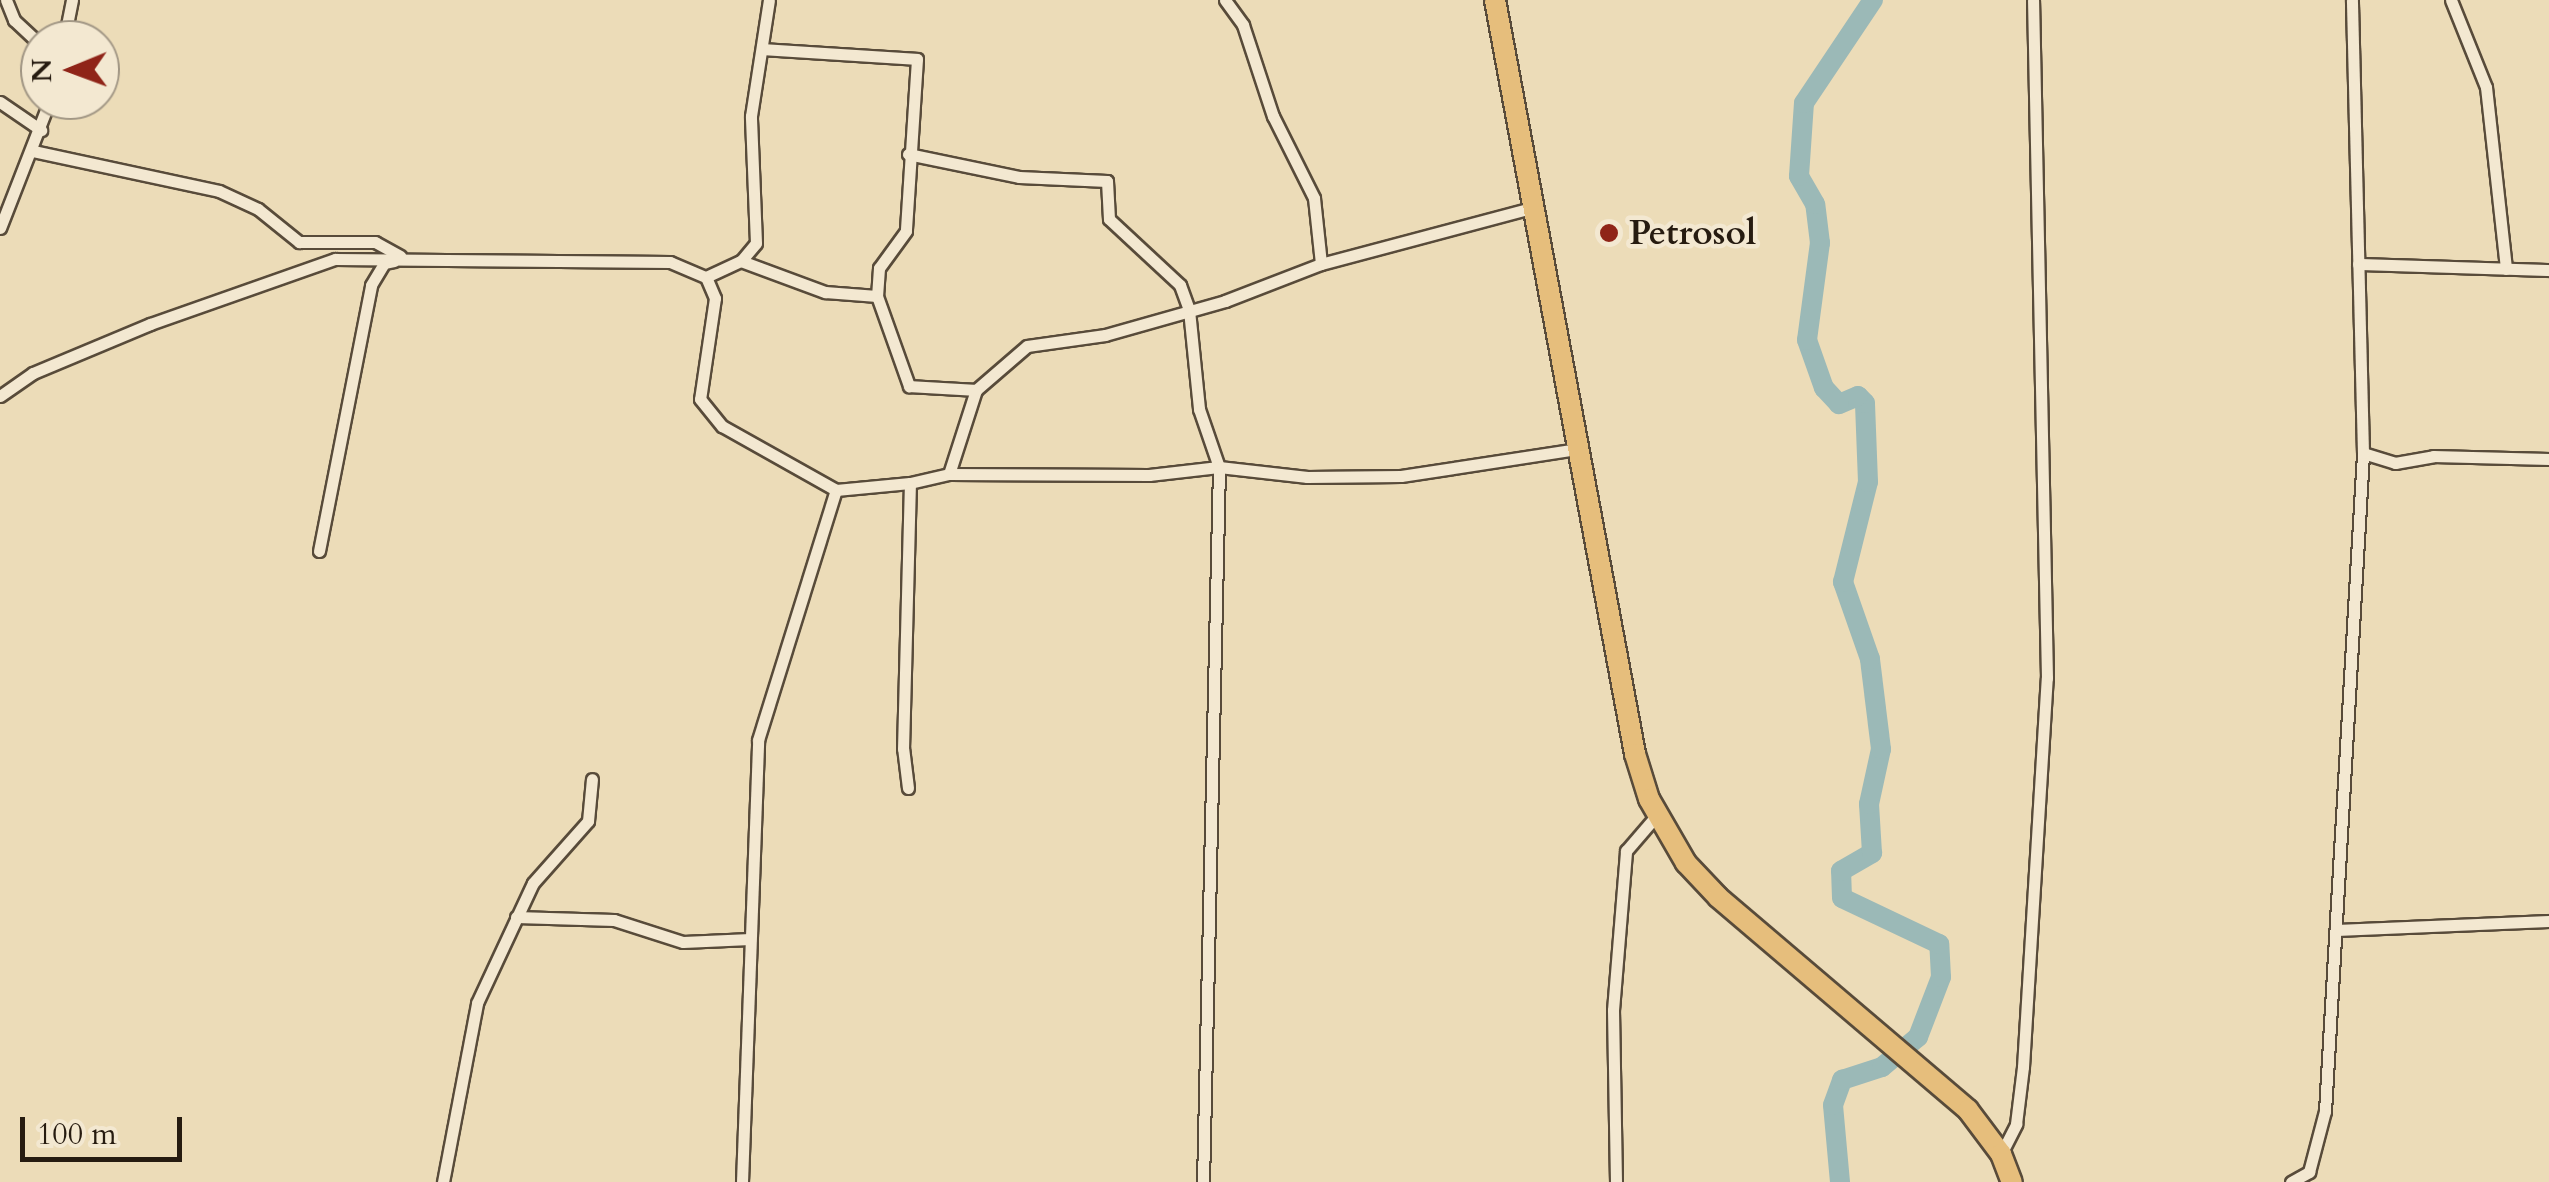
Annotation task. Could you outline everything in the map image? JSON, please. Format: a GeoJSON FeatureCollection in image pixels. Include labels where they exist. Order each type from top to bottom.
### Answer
{"type":"FeatureCollection","features":[{"type":"Feature","properties":{"kind":"highway"},"geometry":{"type":"LineString","coordinates":[[1495,0],[1635,754],[1657,815],[1686,863],[1718,897],[1933,1078],[2001,1154],[2012,1182]]}},
{"type":"Feature","properties":{"kind":"street"},"geometry":{"type":"LineString","coordinates":[[6,0],[20,26]]}},
{"type":"Feature","properties":{"kind":"street"},"geometry":{"type":"LineString","coordinates":[[706,278],[741,261],[756,243],[751,116],[769,0]]}},
{"type":"Feature","properties":{"kind":"street"},"geometry":{"type":"LineString","coordinates":[[1225,0],[1243,25],[1273,116],[1314,198],[1321,264]]}},
{"type":"Feature","properties":{"kind":"street"},"geometry":{"type":"LineString","coordinates":[[2001,1154],[2016,1124],[2023,1067],[2047,678],[2034,0]]}},
{"type":"Feature","properties":{"kind":"street"},"geometry":{"type":"LineString","coordinates":[[2290,1182],[2309,1172],[2325,1111],[2364,453],[2352,0]]}},
{"type":"Feature","properties":{"kind":"street"},"geometry":{"type":"LineString","coordinates":[[2451,0],[2486,87],[2506,269]]}},
{"type":"Feature","properties":{"kind":"street"},"geometry":{"type":"LineString","coordinates":[[764,49],[917,59],[906,231],[880,268],[877,296],[909,386],[976,390]]}},
{"type":"Feature","properties":{"kind":"street"},"geometry":{"type":"LineString","coordinates":[[0,102],[41,130]]}},
{"type":"Feature","properties":{"kind":"street"},"geometry":{"type":"LineString","coordinates":[[0,228],[44,120]]}},
{"type":"Feature","properties":{"kind":"street"},"geometry":{"type":"LineString","coordinates":[[33,150],[219,191],[258,209],[299,242],[376,242],[404,257]]}},
{"type":"Feature","properties":{"kind":"street"},"geometry":{"type":"LineString","coordinates":[[908,154],[1020,177],[1107,181],[1109,219],[1180,285],[1189,310],[1199,409],[1219,468],[1204,1182]]}},
{"type":"Feature","properties":{"kind":"street"},"geometry":{"type":"LineString","coordinates":[[948,474],[976,390],[1027,346],[1105,335],[1321,264],[1532,208]]}},
{"type":"Feature","properties":{"kind":"street"},"geometry":{"type":"LineString","coordinates":[[319,550],[371,285],[384,263],[404,257]]}},
{"type":"Feature","properties":{"kind":"street"},"geometry":{"type":"LineString","coordinates":[[0,396],[33,373],[150,324],[336,259],[670,262],[706,278],[715,298],[700,400],[722,426],[836,490],[910,483],[948,474],[1149,475],[1219,468],[1307,477],[1402,476],[1578,449]]}},
{"type":"Feature","properties":{"kind":"street"},"geometry":{"type":"LineString","coordinates":[[741,261],[825,292],[877,296]]}},
{"type":"Feature","properties":{"kind":"street"},"geometry":{"type":"LineString","coordinates":[[2358,264],[2549,270]]}},
{"type":"Feature","properties":{"kind":"street"},"geometry":{"type":"LineString","coordinates":[[2364,453],[2395,463],[2433,456],[2549,458]]}},
{"type":"Feature","properties":{"kind":"street"},"geometry":{"type":"LineString","coordinates":[[908,788],[910,483]]}},
{"type":"Feature","properties":{"kind":"street"},"geometry":{"type":"LineString","coordinates":[[742,1182],[758,740],[836,490]]}},
{"type":"Feature","properties":{"kind":"street"},"geometry":{"type":"LineString","coordinates":[[444,1182],[477,1002],[533,883],[588,821],[592,779]]}},
{"type":"Feature","properties":{"kind":"street"},"geometry":{"type":"LineString","coordinates":[[1616,1182],[1613,1010],[1626,850],[1657,815]]}},
{"type":"Feature","properties":{"kind":"street"},"geometry":{"type":"LineString","coordinates":[[516,917],[614,920],[682,942],[750,939]]}},
{"type":"Feature","properties":{"kind":"street"},"geometry":{"type":"LineString","coordinates":[[2336,930],[2549,921]]}},
{"type":"Feature","properties":{"kind":"waterway"},"geometry":{"type":"LineString","coordinates":[[1840,1182],[1833,1105],[1842,1080],[1882,1067],[1918,1037],[1941,977],[1939,944],[1842,898],[1841,871],[1872,853],[1869,804],[1881,749],[1870,659],[1843,582],[1868,482],[1865,403],[1858,396],[1839,404],[1824,388],[1807,340],[1820,243],[1815,204],[1799,176],[1804,103],[1873,0]]}},
{"type":"Feature","properties":{"kind":"place","name":"Petrosol"},"geometry":{"type":"Point","coordinates":[1609,233]}}]}
